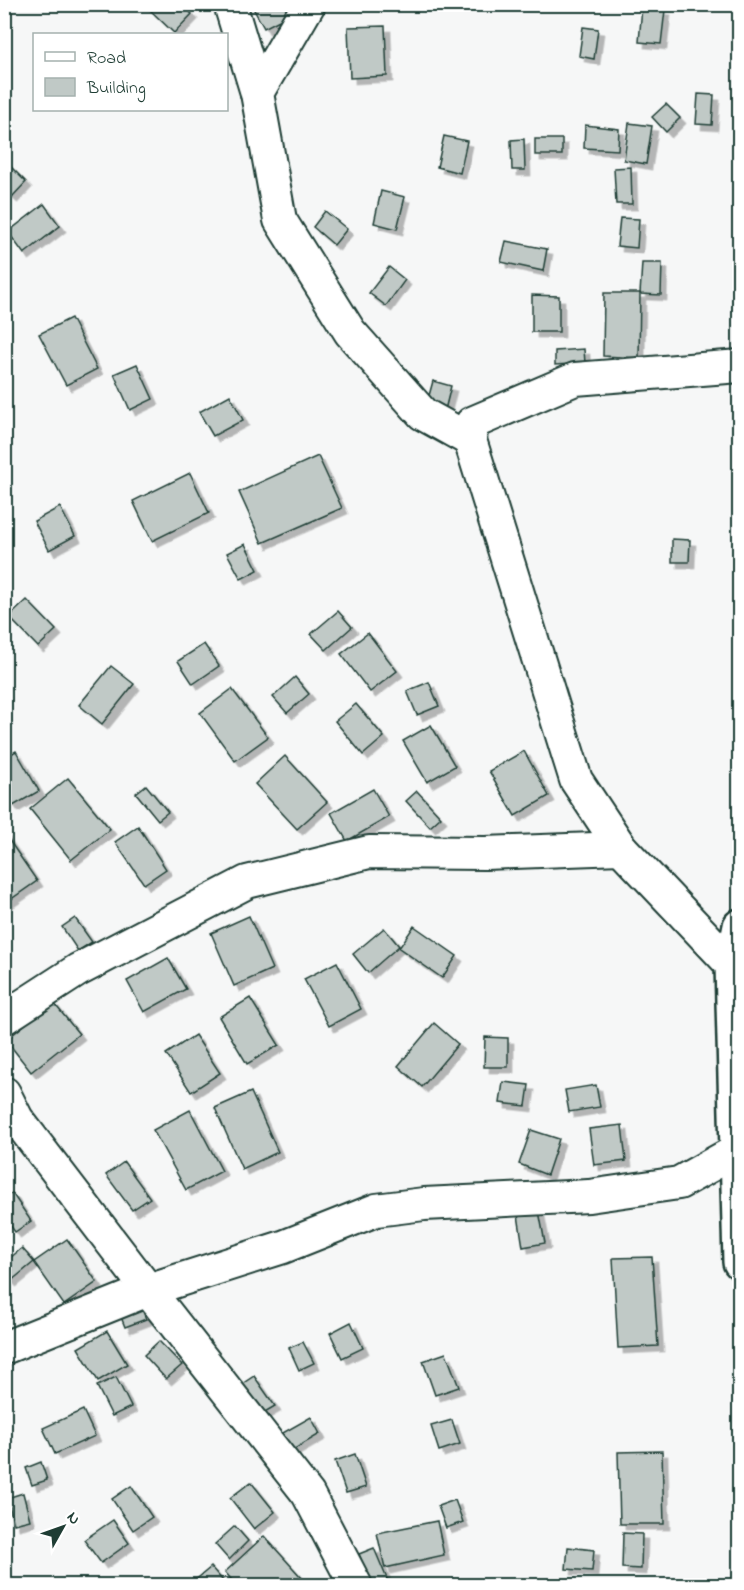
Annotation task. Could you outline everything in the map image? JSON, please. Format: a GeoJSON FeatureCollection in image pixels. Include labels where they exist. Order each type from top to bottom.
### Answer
{"type":"FeatureCollection","features":[{"type":"Feature","properties":{"kind":"main road"},"geometry":{"type":"LineString","coordinates":[[740,926],[732,965],[740,1262]]}},
{"type":"Feature","properties":{"kind":"street"},"geometry":{"type":"LineString","coordinates":[[230,4],[256,93],[280,220],[350,332],[423,414],[470,440]]}},
{"type":"Feature","properties":{"kind":"street"},"geometry":{"type":"LineString","coordinates":[[256,93],[309,4]]}},
{"type":"Feature","properties":{"kind":"street"},"geometry":{"type":"LineString","coordinates":[[732,965],[621,848],[576,780],[470,440],[472,423],[575,379],[740,366]]}},
{"type":"Feature","properties":{"kind":"street"},"geometry":{"type":"LineString","coordinates":[[4,1018],[78,970],[247,882],[369,852],[485,853],[621,848]]}},
{"type":"Feature","properties":{"kind":"street"},"geometry":{"type":"LineString","coordinates":[[4,1093],[17,1119],[308,1494],[356,1586]]}},
{"type":"Feature","properties":{"kind":"street"},"geometry":{"type":"LineString","coordinates":[[4,1348],[148,1290],[283,1247],[376,1210],[424,1204],[590,1196],[680,1184],[738,1150]]}},
{"type":"Feature","properties":{"kind":"building"},"geometry":{"type":"Polygon","coordinates":[[[155,4],[182,4],[192,14],[174,33],[150,10],[155,4]]]}},
{"type":"Feature","properties":{"kind":"building"},"geometry":{"type":"Polygon","coordinates":[[[259,4],[286,4],[291,14],[264,28],[253,8],[259,4]]]}},
{"type":"Feature","properties":{"kind":"building"},"geometry":{"type":"Polygon","coordinates":[[[642,7],[665,10],[661,44],[639,42],[642,7]]]}},
{"type":"Feature","properties":{"kind":"building"},"geometry":{"type":"Polygon","coordinates":[[[385,26],[387,76],[350,78],[348,27],[385,26]]]}},
{"type":"Feature","properties":{"kind":"building"},"geometry":{"type":"Polygon","coordinates":[[[583,27],[598,29],[594,59],[579,56],[583,27]]]}},
{"type":"Feature","properties":{"kind":"building"},"geometry":{"type":"Polygon","coordinates":[[[698,94],[714,95],[712,125],[696,124],[698,94]]]}},
{"type":"Feature","properties":{"kind":"building"},"geometry":{"type":"Polygon","coordinates":[[[666,104],[680,118],[666,132],[652,117],[666,104]]]}},
{"type":"Feature","properties":{"kind":"building"},"geometry":{"type":"Polygon","coordinates":[[[629,123],[652,126],[646,164],[624,160],[629,123]]]}},
{"type":"Feature","properties":{"kind":"building"},"geometry":{"type":"Polygon","coordinates":[[[585,125],[619,129],[618,150],[584,148],[585,125]]]}},
{"type":"Feature","properties":{"kind":"building"},"geometry":{"type":"Polygon","coordinates":[[[444,136],[467,141],[460,173],[437,167],[444,136]]]}},
{"type":"Feature","properties":{"kind":"building"},"geometry":{"type":"Polygon","coordinates":[[[524,139],[525,170],[512,170],[511,140],[524,139]]]}},
{"type":"Feature","properties":{"kind":"building"},"geometry":{"type":"Polygon","coordinates":[[[535,139],[562,139],[562,155],[535,155],[535,139]]]}},
{"type":"Feature","properties":{"kind":"building"},"geometry":{"type":"Polygon","coordinates":[[[4,160],[26,182],[12,197],[4,190],[4,160]]]}},
{"type":"Feature","properties":{"kind":"building"},"geometry":{"type":"Polygon","coordinates":[[[631,167],[632,204],[616,204],[614,168],[631,167]]]}},
{"type":"Feature","properties":{"kind":"building"},"geometry":{"type":"Polygon","coordinates":[[[381,191],[405,197],[397,229],[374,223],[381,191]]]}},
{"type":"Feature","properties":{"kind":"building"},"geometry":{"type":"Polygon","coordinates":[[[44,204],[60,226],[24,254],[8,232],[44,204]]]}},
{"type":"Feature","properties":{"kind":"building"},"geometry":{"type":"Polygon","coordinates":[[[325,211],[347,229],[334,245],[313,227],[325,211]]]}},
{"type":"Feature","properties":{"kind":"building"},"geometry":{"type":"Polygon","coordinates":[[[620,218],[639,219],[637,248],[617,246],[620,218]]]}},
{"type":"Feature","properties":{"kind":"building"},"geometry":{"type":"Polygon","coordinates":[[[506,241],[547,249],[543,271],[501,262],[506,241]]]}},
{"type":"Feature","properties":{"kind":"building"},"geometry":{"type":"Polygon","coordinates":[[[642,263],[662,263],[661,295],[640,294],[642,263]]]}},
{"type":"Feature","properties":{"kind":"building"},"geometry":{"type":"Polygon","coordinates":[[[389,267],[405,280],[386,306],[369,293],[389,267]]]}},
{"type":"Feature","properties":{"kind":"building"},"geometry":{"type":"Polygon","coordinates":[[[604,293],[640,293],[639,358],[603,356],[604,293]]]}},
{"type":"Feature","properties":{"kind":"building"},"geometry":{"type":"Polygon","coordinates":[[[532,295],[559,296],[559,332],[532,332],[532,295]]]}},
{"type":"Feature","properties":{"kind":"building"},"geometry":{"type":"Polygon","coordinates":[[[71,318],[97,369],[66,385],[39,334],[71,318]]]}},
{"type":"Feature","properties":{"kind":"building"},"geometry":{"type":"Polygon","coordinates":[[[584,349],[585,363],[555,365],[555,351],[584,349]]]}},
{"type":"Feature","properties":{"kind":"building"},"geometry":{"type":"Polygon","coordinates":[[[137,364],[153,399],[130,410],[114,374],[137,364]]]}},
{"type":"Feature","properties":{"kind":"building"},"geometry":{"type":"Polygon","coordinates":[[[433,381],[451,386],[444,414],[425,410],[433,381]]]}},
{"type":"Feature","properties":{"kind":"building"},"geometry":{"type":"Polygon","coordinates":[[[230,395],[243,420],[213,436],[199,412],[230,395]]]}},
{"type":"Feature","properties":{"kind":"building"},"geometry":{"type":"Polygon","coordinates":[[[318,456],[342,508],[262,543],[239,492],[318,456]]]}},
{"type":"Feature","properties":{"kind":"building"},"geometry":{"type":"Polygon","coordinates":[[[190,473],[209,513],[152,541],[133,501],[190,473]]]}},
{"type":"Feature","properties":{"kind":"building"},"geometry":{"type":"Polygon","coordinates":[[[60,507],[75,536],[49,550],[34,521],[60,507]]]}},
{"type":"Feature","properties":{"kind":"building"},"geometry":{"type":"Polygon","coordinates":[[[672,539],[690,540],[689,562],[672,562],[672,539]]]}},
{"type":"Feature","properties":{"kind":"building"},"geometry":{"type":"Polygon","coordinates":[[[245,544],[258,570],[241,579],[227,553],[245,544]]]}},
{"type":"Feature","properties":{"kind":"building"},"geometry":{"type":"Polygon","coordinates":[[[27,600],[56,630],[38,647],[9,617],[27,600]]]}},
{"type":"Feature","properties":{"kind":"building"},"geometry":{"type":"Polygon","coordinates":[[[338,611],[352,627],[326,650],[311,634],[338,611]]]}},
{"type":"Feature","properties":{"kind":"building"},"geometry":{"type":"Polygon","coordinates":[[[368,633],[397,671],[370,692],[341,654],[368,633]]]}},
{"type":"Feature","properties":{"kind":"building"},"geometry":{"type":"Polygon","coordinates":[[[204,644],[219,666],[193,684],[178,661],[204,644]]]}},
{"type":"Feature","properties":{"kind":"building"},"geometry":{"type":"Polygon","coordinates":[[[111,666],[134,684],[102,724],[79,705],[111,666]]]}},
{"type":"Feature","properties":{"kind":"building"},"geometry":{"type":"Polygon","coordinates":[[[295,677],[309,694],[287,713],[273,697],[295,677]]]}},
{"type":"Feature","properties":{"kind":"building"},"geometry":{"type":"Polygon","coordinates":[[[429,682],[439,706],[417,715],[407,691],[429,682]]]}},
{"type":"Feature","properties":{"kind":"building"},"geometry":{"type":"Polygon","coordinates":[[[232,689],[268,737],[235,761],[200,713],[232,689]]]}},
{"type":"Feature","properties":{"kind":"building"},"geometry":{"type":"Polygon","coordinates":[[[356,704],[384,737],[363,755],[335,721],[356,704]]]}},
{"type":"Feature","properties":{"kind":"building"},"geometry":{"type":"Polygon","coordinates":[[[431,725],[455,766],[427,782],[403,741],[431,725]]]}},
{"type":"Feature","properties":{"kind":"building"},"geometry":{"type":"Polygon","coordinates":[[[16,751],[39,791],[13,806],[4,793],[4,758],[16,751]]]}},
{"type":"Feature","properties":{"kind":"building"},"geometry":{"type":"Polygon","coordinates":[[[524,751],[549,796],[515,816],[489,771],[524,751]]]}},
{"type":"Feature","properties":{"kind":"building"},"geometry":{"type":"Polygon","coordinates":[[[285,756],[327,802],[297,829],[255,784],[285,756]]]}},
{"type":"Feature","properties":{"kind":"building"},"geometry":{"type":"Polygon","coordinates":[[[68,778],[110,829],[71,860],[30,809],[68,778]]]}},
{"type":"Feature","properties":{"kind":"building"},"geometry":{"type":"Polygon","coordinates":[[[146,785],[168,812],[158,820],[136,793],[146,785]]]}},
{"type":"Feature","properties":{"kind":"building"},"geometry":{"type":"Polygon","coordinates":[[[373,789],[389,817],[347,841],[331,813],[373,789]]]}},
{"type":"Feature","properties":{"kind":"building"},"geometry":{"type":"Polygon","coordinates":[[[417,791],[441,817],[430,827],[406,801],[417,791]]]}},
{"type":"Feature","properties":{"kind":"building"},"geometry":{"type":"Polygon","coordinates":[[[138,826],[166,869],[144,884],[115,842],[138,826]]]}},
{"type":"Feature","properties":{"kind":"building"},"geometry":{"type":"Polygon","coordinates":[[[4,833],[37,881],[4,904],[4,833]]]}},
{"type":"Feature","properties":{"kind":"building"},"geometry":{"type":"Polygon","coordinates":[[[249,916],[272,969],[234,986],[211,933],[249,916]]]}},
{"type":"Feature","properties":{"kind":"building"},"geometry":{"type":"Polygon","coordinates":[[[75,918],[92,942],[78,951],[62,927],[75,918]]]}},
{"type":"Feature","properties":{"kind":"building"},"geometry":{"type":"Polygon","coordinates":[[[414,926],[457,956],[442,978],[399,948],[414,926]]]}},
{"type":"Feature","properties":{"kind":"building"},"geometry":{"type":"Polygon","coordinates":[[[384,928],[399,946],[368,973],[353,954],[384,928]]]}},
{"type":"Feature","properties":{"kind":"building"},"geometry":{"type":"Polygon","coordinates":[[[168,958],[186,989],[144,1012],[127,981],[168,958]]]}},
{"type":"Feature","properties":{"kind":"building"},"geometry":{"type":"Polygon","coordinates":[[[337,962],[361,1009],[329,1026],[304,979],[337,962]]]}},
{"type":"Feature","properties":{"kind":"building"},"geometry":{"type":"Polygon","coordinates":[[[250,998],[279,1045],[247,1064],[219,1017],[250,998]]]}},
{"type":"Feature","properties":{"kind":"building"},"geometry":{"type":"Polygon","coordinates":[[[53,1002],[79,1034],[31,1072],[6,1040],[53,1002]]]}},
{"type":"Feature","properties":{"kind":"building"},"geometry":{"type":"Polygon","coordinates":[[[434,1023],[458,1044],[422,1087],[398,1066],[434,1023]]]}},
{"type":"Feature","properties":{"kind":"building"},"geometry":{"type":"Polygon","coordinates":[[[195,1035],[220,1073],[191,1092],[166,1054],[195,1035]]]}},
{"type":"Feature","properties":{"kind":"building"},"geometry":{"type":"Polygon","coordinates":[[[485,1037],[508,1038],[508,1067],[484,1067],[485,1037]]]}},
{"type":"Feature","properties":{"kind":"building"},"geometry":{"type":"Polygon","coordinates":[[[503,1082],[529,1085],[526,1106],[500,1103],[503,1082]]]}},
{"type":"Feature","properties":{"kind":"building"},"geometry":{"type":"Polygon","coordinates":[[[596,1085],[600,1107],[569,1112],[565,1090],[596,1085]]]}},
{"type":"Feature","properties":{"kind":"building"},"geometry":{"type":"Polygon","coordinates":[[[251,1092],[278,1152],[242,1169],[215,1108],[251,1092]]]}},
{"type":"Feature","properties":{"kind":"building"},"geometry":{"type":"Polygon","coordinates":[[[190,1110],[222,1171],[186,1190],[153,1130],[190,1110]]]}},
{"type":"Feature","properties":{"kind":"building"},"geometry":{"type":"Polygon","coordinates":[[[622,1125],[626,1161],[594,1165],[589,1129],[622,1125]]]}},
{"type":"Feature","properties":{"kind":"building"},"geometry":{"type":"Polygon","coordinates":[[[531,1130],[559,1139],[547,1175],[519,1164],[531,1130]]]}},
{"type":"Feature","properties":{"kind":"building"},"geometry":{"type":"Polygon","coordinates":[[[124,1162],[150,1198],[132,1210],[106,1175],[124,1162]]]}},
{"type":"Feature","properties":{"kind":"building"},"geometry":{"type":"Polygon","coordinates":[[[12,1193],[31,1221],[15,1232],[4,1217],[4,1198],[12,1193]]]}},
{"type":"Feature","properties":{"kind":"building"},"geometry":{"type":"Polygon","coordinates":[[[539,1211],[545,1243],[523,1247],[518,1215],[539,1211]]]}},
{"type":"Feature","properties":{"kind":"building"},"geometry":{"type":"Polygon","coordinates":[[[67,1239],[97,1282],[64,1305],[34,1262],[67,1239]]]}},
{"type":"Feature","properties":{"kind":"building"},"geometry":{"type":"Polygon","coordinates":[[[22,1248],[34,1262],[11,1281],[4,1273],[4,1263],[22,1248]]]}},
{"type":"Feature","properties":{"kind":"building"},"geometry":{"type":"Polygon","coordinates":[[[652,1257],[658,1346],[618,1348],[613,1258],[652,1257]]]}},
{"type":"Feature","properties":{"kind":"building"},"geometry":{"type":"Polygon","coordinates":[[[140,1304],[146,1319],[125,1327],[119,1312],[140,1304]]]}},
{"type":"Feature","properties":{"kind":"building"},"geometry":{"type":"Polygon","coordinates":[[[351,1322],[363,1348],[342,1358],[330,1333],[351,1322]]]}},
{"type":"Feature","properties":{"kind":"building"},"geometry":{"type":"Polygon","coordinates":[[[107,1331],[127,1364],[98,1381],[78,1348],[107,1331]]]}},
{"type":"Feature","properties":{"kind":"building"},"geometry":{"type":"Polygon","coordinates":[[[159,1341],[182,1365],[166,1379],[144,1355],[159,1341]]]}},
{"type":"Feature","properties":{"kind":"building"},"geometry":{"type":"Polygon","coordinates":[[[303,1342],[314,1363],[299,1370],[289,1348],[303,1342]]]}},
{"type":"Feature","properties":{"kind":"building"},"geometry":{"type":"Polygon","coordinates":[[[446,1353],[459,1387],[435,1395],[423,1361],[446,1353]]]}},
{"type":"Feature","properties":{"kind":"building"},"geometry":{"type":"Polygon","coordinates":[[[254,1376],[275,1406],[263,1413],[242,1384],[254,1376]]]}},
{"type":"Feature","properties":{"kind":"building"},"geometry":{"type":"Polygon","coordinates":[[[116,1377],[131,1407],[112,1416],[97,1386],[116,1377]]]}},
{"type":"Feature","properties":{"kind":"building"},"geometry":{"type":"Polygon","coordinates":[[[83,1410],[95,1436],[55,1454],[43,1428],[83,1410]]]}},
{"type":"Feature","properties":{"kind":"building"},"geometry":{"type":"Polygon","coordinates":[[[311,1417],[320,1434],[291,1451],[281,1434],[311,1417]]]}},
{"type":"Feature","properties":{"kind":"building"},"geometry":{"type":"Polygon","coordinates":[[[452,1420],[460,1444],[439,1451],[431,1426],[452,1420]]]}},
{"type":"Feature","properties":{"kind":"building"},"geometry":{"type":"Polygon","coordinates":[[[662,1451],[664,1524],[620,1524],[618,1452],[662,1451]]]}},
{"type":"Feature","properties":{"kind":"building"},"geometry":{"type":"Polygon","coordinates":[[[355,1454],[366,1487],[346,1493],[335,1461],[355,1454]]]}},
{"type":"Feature","properties":{"kind":"building"},"geometry":{"type":"Polygon","coordinates":[[[41,1462],[47,1480],[32,1485],[26,1468],[41,1462]]]}},
{"type":"Feature","properties":{"kind":"building"},"geometry":{"type":"Polygon","coordinates":[[[251,1482],[275,1512],[254,1529],[230,1498],[251,1482]]]}},
{"type":"Feature","properties":{"kind":"building"},"geometry":{"type":"Polygon","coordinates":[[[131,1486],[152,1517],[133,1530],[112,1499],[131,1486]]]}},
{"type":"Feature","properties":{"kind":"building"},"geometry":{"type":"Polygon","coordinates":[[[23,1493],[30,1520],[14,1524],[7,1498],[23,1493]]]}},
{"type":"Feature","properties":{"kind":"building"},"geometry":{"type":"Polygon","coordinates":[[[455,1500],[463,1522],[446,1528],[438,1506],[455,1500]]]}},
{"type":"Feature","properties":{"kind":"building"},"geometry":{"type":"Polygon","coordinates":[[[113,1520],[129,1543],[101,1563],[84,1540],[113,1520]]]}},
{"type":"Feature","properties":{"kind":"building"},"geometry":{"type":"Polygon","coordinates":[[[437,1521],[444,1555],[385,1568],[377,1533],[437,1521]]]}},
{"type":"Feature","properties":{"kind":"building"},"geometry":{"type":"Polygon","coordinates":[[[235,1526],[248,1541],[229,1560],[215,1544],[235,1526]]]}},
{"type":"Feature","properties":{"kind":"building"},"geometry":{"type":"Polygon","coordinates":[[[623,1533],[642,1534],[641,1569],[622,1568],[623,1533]]]}},
{"type":"Feature","properties":{"kind":"building"},"geometry":{"type":"Polygon","coordinates":[[[264,1536],[302,1578],[295,1586],[237,1586],[225,1572],[264,1536]]]}},
{"type":"Feature","properties":{"kind":"building"},"geometry":{"type":"Polygon","coordinates":[[[568,1547],[594,1550],[592,1571],[566,1569],[568,1547]]]}},
{"type":"Feature","properties":{"kind":"building"},"geometry":{"type":"Polygon","coordinates":[[[374,1548],[390,1586],[372,1586],[359,1554],[374,1548]]]}},
{"type":"Feature","properties":{"kind":"building"},"geometry":{"type":"Polygon","coordinates":[[[211,1567],[223,1581],[217,1586],[194,1586],[192,1583],[211,1567]]]}}]}
